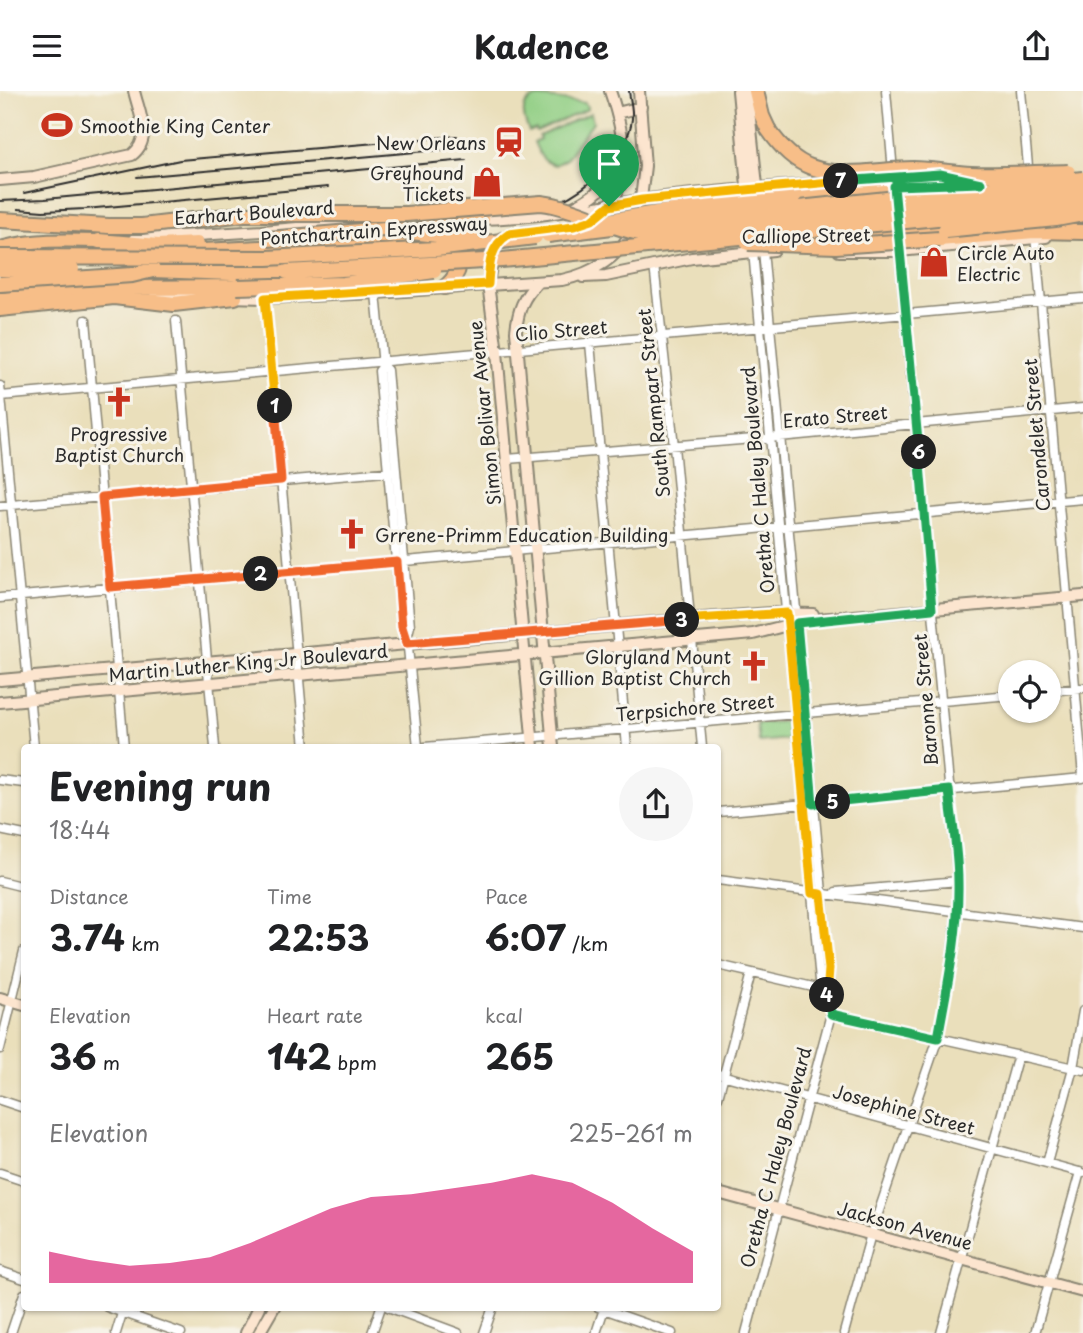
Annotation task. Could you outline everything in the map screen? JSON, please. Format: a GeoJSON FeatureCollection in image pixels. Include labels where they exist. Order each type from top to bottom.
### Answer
{"type":"FeatureCollection","features":[{"type":"Feature","properties":{"kind":"highway"},"geometry":{"type":"LineString","coordinates":[[758,95],[768,129],[784,149],[800,161],[821,170],[856,173],[908,169],[970,174],[1083,173]]}},
{"type":"Feature","properties":{"kind":"highway","name":"Pontchartrain Expressway"},"geometry":{"type":"LineString","coordinates":[[0,257],[267,258],[436,249],[715,215],[1083,181]]}},
{"type":"Feature","properties":{"kind":"highway"},"geometry":{"type":"LineString","coordinates":[[99,240],[159,246],[384,229],[405,229],[455,237],[542,236],[614,219],[688,207],[856,190],[894,182]]}},
{"type":"Feature","properties":{"kind":"highway"},"geometry":{"type":"LineString","coordinates":[[3,221],[142,226],[244,214],[406,214],[541,203],[563,207],[624,230],[640,233],[1083,192]]}},
{"type":"Feature","properties":{"kind":"highway","name":"Pontchartrain Expressway"},"geometry":{"type":"LineString","coordinates":[[0,269],[258,274],[502,260],[1083,204]]}},
{"type":"Feature","properties":{"kind":"highway"},"geometry":{"type":"LineString","coordinates":[[818,251],[898,234],[1083,214]]}},
{"type":"Feature","properties":{"kind":"highway"},"geometry":{"type":"LineString","coordinates":[[107,258],[374,241],[402,237],[441,224],[482,219]]}},
{"type":"Feature","properties":{"kind":"highway"},"geometry":{"type":"LineString","coordinates":[[441,224],[455,230],[459,240],[458,271],[456,277],[445,287]]}},
{"type":"Feature","properties":{"kind":"highway"},"geometry":{"type":"LineString","coordinates":[[694,240],[836,246],[982,235],[1083,232]]}},
{"type":"Feature","properties":{"kind":"highway"},"geometry":{"type":"LineString","coordinates":[[0,309],[133,294],[236,292],[366,282],[502,260]]}},
{"type":"Feature","properties":{"kind":"highway"},"geometry":{"type":"LineString","coordinates":[[0,284],[132,275],[153,270]]}},
{"type":"Feature","properties":{"kind":"main road","name":"Earhart Boulevard"},"geometry":{"type":"LineString","coordinates":[[0,249],[35,241],[99,240]]}},
{"type":"Feature","properties":{"kind":"main road"},"geometry":{"type":"LineString","coordinates":[[35,241],[24,248],[20,261],[23,276],[37,295]]}},
{"type":"Feature","properties":{"kind":"main road"},"geometry":{"type":"LineString","coordinates":[[0,299],[37,295],[133,294]]}},
{"type":"Feature","properties":{"kind":"street"},"geometry":{"type":"LineString","coordinates":[[0,180],[34,177],[132,155],[141,147],[144,136],[134,91]]}},
{"type":"Feature","properties":{"kind":"street"},"geometry":{"type":"LineString","coordinates":[[609,206],[622,176],[617,113],[610,91]]}},
{"type":"Feature","properties":{"kind":"street"},"geometry":{"type":"LineString","coordinates":[[236,292],[265,298],[376,293],[538,282],[573,278],[592,270],[608,259],[630,235],[642,200],[644,171],[639,91]]}},
{"type":"Feature","properties":{"kind":"street","name":"Oretha C Haley Boulevard"},"geometry":{"type":"LineString","coordinates":[[738,91],[752,189],[816,893],[829,969],[826,989],[831,1014],[746,1333]]}},
{"type":"Feature","properties":{"kind":"street","name":"Oretha C Haley Boulevard"},"geometry":{"type":"LineString","coordinates":[[747,91],[752,189]]}},
{"type":"Feature","properties":{"kind":"street","name":"Baronne Street"},"geometry":{"type":"LineString","coordinates":[[844,1333],[871,1234],[938,1038],[957,912],[958,881],[886,91]]}},
{"type":"Feature","properties":{"kind":"street","name":"Carondelet Street"},"geometry":{"type":"LineString","coordinates":[[1021,91],[1066,594],[1079,689],[1083,777]]}},
{"type":"Feature","properties":{"kind":"street"},"geometry":{"type":"LineString","coordinates":[[617,113],[641,107]]}},
{"type":"Feature","properties":{"kind":"street"},"geometry":{"type":"LineString","coordinates":[[620,155],[634,159],[644,171]]}},
{"type":"Feature","properties":{"kind":"street"},"geometry":{"type":"LineString","coordinates":[[562,212],[591,199],[601,190],[609,180],[620,155]]}},
{"type":"Feature","properties":{"kind":"street"},"geometry":{"type":"LineString","coordinates":[[562,212],[642,200],[814,183],[981,183],[1030,187],[1083,181]]}},
{"type":"Feature","properties":{"kind":"street","name":"Simon Bolivar Avenue"},"geometry":{"type":"LineString","coordinates":[[532,742],[497,352],[488,284],[494,248],[501,239],[509,234],[583,223],[592,220],[609,206]]}},
{"type":"Feature","properties":{"kind":"street","name":"Earhart Boulevard"},"geometry":{"type":"LineString","coordinates":[[99,240],[262,231],[366,221],[482,219],[562,212]]}},
{"type":"Feature","properties":{"kind":"street","name":"Calliope Street"},"geometry":{"type":"LineString","coordinates":[[573,278],[606,276],[654,265],[758,251],[899,251],[1035,235]]}},
{"type":"Feature","properties":{"kind":"street","name":"South Rampart Street"},"geometry":{"type":"LineString","coordinates":[[654,265],[702,744]]}},
{"type":"Feature","properties":{"kind":"street"},"geometry":{"type":"LineString","coordinates":[[538,282],[519,308],[516,331],[552,741]]}},
{"type":"Feature","properties":{"kind":"street"},"geometry":{"type":"LineString","coordinates":[[376,293],[383,365],[379,371],[401,561],[402,627],[407,641],[418,744]]}},
{"type":"Feature","properties":{"kind":"street"},"geometry":{"type":"LineString","coordinates":[[265,298],[305,744]]}},
{"type":"Feature","properties":{"kind":"street","name":"Clio Street"},"geometry":{"type":"LineString","coordinates":[[1,391],[92,387],[383,365],[663,335],[1083,298]]}},
{"type":"Feature","properties":{"kind":"street"},"geometry":{"type":"LineString","coordinates":[[86,320],[124,744]]}},
{"type":"Feature","properties":{"kind":"street"},"geometry":{"type":"LineString","coordinates":[[176,321],[215,744]]}},
{"type":"Feature","properties":{"kind":"street"},"geometry":{"type":"LineString","coordinates":[[590,342],[627,744]]}},
{"type":"Feature","properties":{"kind":"street"},"geometry":{"type":"LineString","coordinates":[[1,391],[34,744]]}},
{"type":"Feature","properties":{"kind":"street","name":"Erato Street"},"geometry":{"type":"LineString","coordinates":[[507,459],[1083,408]]}},
{"type":"Feature","properties":{"kind":"street"},"geometry":{"type":"LineString","coordinates":[[0,506],[392,471]]}},
{"type":"Feature","properties":{"kind":"street"},"geometry":{"type":"LineString","coordinates":[[0,597],[1083,499]]}},
{"type":"Feature","properties":{"kind":"street","name":"Martin Luther King Jr Boulevard"},"geometry":{"type":"LineString","coordinates":[[0,680],[207,663],[407,641],[690,619],[792,619],[1066,594],[1083,589]]}},
{"type":"Feature","properties":{"kind":"street","name":"Martin Luther King Jr Boulevard"},"geometry":{"type":"LineString","coordinates":[[1066,594],[1083,596]]}},
{"type":"Feature","properties":{"kind":"street","name":"Martin Luther King Jr Boulevard"},"geometry":{"type":"LineString","coordinates":[[0,702],[753,634],[792,619]]}},
{"type":"Feature","properties":{"kind":"street"},"geometry":{"type":"LineString","coordinates":[[1061,690],[1079,689]]}},
{"type":"Feature","properties":{"kind":"street","name":"Terpsichore Street"},"geometry":{"type":"LineString","coordinates":[[489,744],[552,741],[625,729],[998,696]]}},
{"type":"Feature","properties":{"kind":"street"},"geometry":{"type":"LineString","coordinates":[[721,812],[1083,777]]}},
{"type":"Feature","properties":{"kind":"street"},"geometry":{"type":"LineString","coordinates":[[0,780],[21,783]]}},
{"type":"Feature","properties":{"kind":"street"},"geometry":{"type":"LineString","coordinates":[[0,830],[21,834]]}},
{"type":"Feature","properties":{"kind":"street"},"geometry":{"type":"LineString","coordinates":[[721,880],[1083,928]]}},
{"type":"Feature","properties":{"kind":"street"},"geometry":{"type":"LineString","coordinates":[[0,881],[21,886]]}},
{"type":"Feature","properties":{"kind":"street"},"geometry":{"type":"LineString","coordinates":[[816,893],[958,881]]}},
{"type":"Feature","properties":{"kind":"street"},"geometry":{"type":"LineString","coordinates":[[0,1049],[21,964]]}},
{"type":"Feature","properties":{"kind":"street"},"geometry":{"type":"LineString","coordinates":[[721,966],[826,989]]}},
{"type":"Feature","properties":{"kind":"street"},"geometry":{"type":"LineString","coordinates":[[721,1072],[751,973]]}},
{"type":"Feature","properties":{"kind":"street"},"geometry":{"type":"LineString","coordinates":[[0,998],[21,1004]]}},
{"type":"Feature","properties":{"kind":"street"},"geometry":{"type":"LineString","coordinates":[[1047,1163],[1073,1067],[1083,1011]]}},
{"type":"Feature","properties":{"kind":"street"},"geometry":{"type":"LineString","coordinates":[[831,1014],[1083,1070]]}},
{"type":"Feature","properties":{"kind":"street"},"geometry":{"type":"LineString","coordinates":[[941,1333],[1018,1055]]}},
{"type":"Feature","properties":{"kind":"street","name":"Josephine Street"},"geometry":{"type":"LineString","coordinates":[[721,1075],[1082,1173]]}},
{"type":"Feature","properties":{"kind":"street"},"geometry":{"type":"LineString","coordinates":[[0,1100],[21,1107]]}},
{"type":"Feature","properties":{"kind":"street"},"geometry":{"type":"LineString","coordinates":[[0,1173],[21,1180]]}},
{"type":"Feature","properties":{"kind":"street"},"geometry":{"type":"LineString","coordinates":[[1035,1333],[1082,1173]]}},
{"type":"Feature","properties":{"kind":"street","name":"Jackson Avenue"},"geometry":{"type":"LineString","coordinates":[[721,1194],[1083,1292]]}},
{"type":"Feature","properties":{"kind":"street"},"geometry":{"type":"LineString","coordinates":[[0,1271],[21,1278]]}},
{"type":"Feature","properties":{"kind":"street"},"geometry":{"type":"LineString","coordinates":[[11,1333],[21,1303]]}},
{"type":"Feature","properties":{"kind":"street"},"geometry":{"type":"LineString","coordinates":[[116,1333],[123,1311]]}},
{"type":"Feature","properties":{"kind":"street"},"geometry":{"type":"LineString","coordinates":[[126,1311],[181,1333]]}},
{"type":"Feature","properties":{"kind":"street"},"geometry":{"type":"LineString","coordinates":[[246,1333],[256,1311]]}},
{"type":"Feature","properties":{"kind":"street"},"geometry":{"type":"LineString","coordinates":[[259,1333],[272,1311]]}},
{"type":"Feature","properties":{"kind":"street"},"geometry":{"type":"LineString","coordinates":[[372,1333],[380,1311]]}},
{"type":"Feature","properties":{"kind":"street"},"geometry":{"type":"LineString","coordinates":[[399,1311],[457,1333]]}},
{"type":"Feature","properties":{"kind":"street"},"geometry":{"type":"LineString","coordinates":[[484,1333],[492,1311]]}},
{"type":"Feature","properties":{"kind":"street"},"geometry":{"type":"LineString","coordinates":[[596,1333],[600,1311]]}},
{"type":"Feature","properties":{"kind":"street"},"geometry":{"type":"LineString","coordinates":[[610,1311],[672,1333]]}},
{"type":"Feature","properties":{"kind":"green space"},"geometry":{"type":"Polygon","coordinates":[[[539,97],[585,103],[588,109],[537,132],[536,129],[529,132],[524,115],[525,106],[532,99],[539,97]]]}},
{"type":"Feature","properties":{"kind":"green space"},"geometry":{"type":"Polygon","coordinates":[[[591,113],[593,122],[566,159],[555,165],[544,160],[534,142],[540,139],[539,136],[591,113]]]}},
{"type":"Feature","properties":{"kind":"green space"},"geometry":{"type":"Polygon","coordinates":[[[786,721],[787,739],[759,742],[757,724],[786,721]]]}},
{"type":"Feature","properties":{"kind":"tram line"},"geometry":{"type":"LineString","coordinates":[[557,203],[593,180],[615,158],[629,132],[632,119],[629,91]]}},
{"type":"Feature","properties":{"kind":"railway"},"geometry":{"type":"LineString","coordinates":[[24,193],[180,160],[457,136]]}},
{"type":"Feature","properties":{"kind":"railway"},"geometry":{"type":"LineString","coordinates":[[137,177],[461,148]]}},
{"type":"Feature","properties":{"kind":"railway"},"geometry":{"type":"LineString","coordinates":[[0,201],[466,160]]}},
{"type":"Feature","properties":{"kind":"railway"},"geometry":{"type":"LineString","coordinates":[[18,209],[85,209],[328,187]]}},
{"type":"Feature","properties":{"kind":"place","name":"Smoothie King Center"},"geometry":{"type":"Point","coordinates":[57,125]}},
{"type":"Feature","properties":{"kind":"place","name":"New Orleans"},"geometry":{"type":"Point","coordinates":[509,142]}},
{"type":"Feature","properties":{"kind":"place","name":"Greyhound Tickets"},"geometry":{"type":"Point","coordinates":[487,182]}},
{"type":"Feature","properties":{"kind":"place","name":"Circle Auto Electric"},"geometry":{"type":"Point","coordinates":[934,262]}},
{"type":"Feature","properties":{"kind":"place","name":"Progressive Baptist Church"},"geometry":{"type":"Point","coordinates":[119,402]}},
{"type":"Feature","properties":{"kind":"place","name":"Grrene-Primm Education Building"},"geometry":{"type":"Point","coordinates":[352,534]}},
{"type":"Feature","properties":{"kind":"place","name":"Gloryland Mount Gillion Baptist Church"},"geometry":{"type":"Point","coordinates":[754,666]}},
{"type":"Feature","properties":{"kind":"route"},"geometry":{"type":"LineString","coordinates":[[940,174],[981,183],[894,186],[932,609],[797,623],[813,804],[949,790],[958,881],[957,912],[938,1038],[831,1014],[826,989],[829,969],[821,894],[812,893],[787,613],[407,643],[402,627],[397,562],[110,587],[102,497],[281,480],[265,298],[488,284],[494,248],[501,239],[509,234],[574,226],[592,220],[609,206],[642,200],[814,183],[940,174]]}}]}
